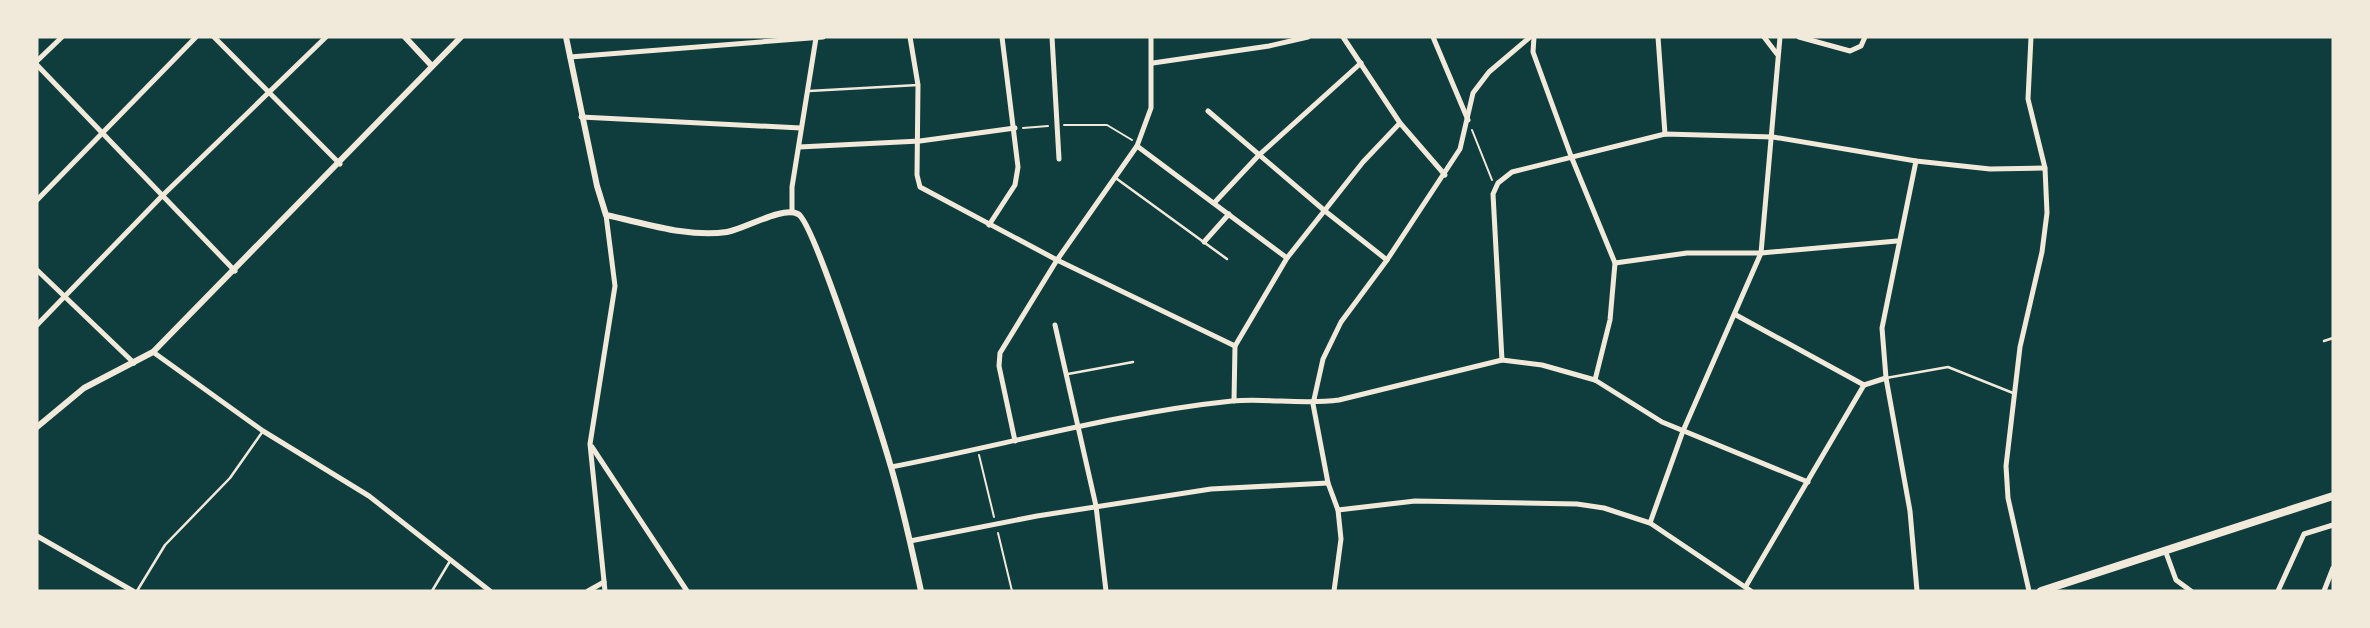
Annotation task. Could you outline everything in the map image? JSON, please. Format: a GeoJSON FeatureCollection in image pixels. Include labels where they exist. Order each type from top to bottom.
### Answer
{"type":"FeatureCollection","features":[{"type":"Feature","properties":{"kind":"main road"},"geometry":{"type":"LineString","coordinates":[[2041,591],[2333,496]]}},
{"type":"Feature","properties":{"kind":"street"},"geometry":{"type":"LineString","coordinates":[[62,37],[37,63],[235,271]]}},
{"type":"Feature","properties":{"kind":"street"},"geometry":{"type":"LineString","coordinates":[[37,200],[195,37]]}},
{"type":"Feature","properties":{"kind":"street"},"geometry":{"type":"LineString","coordinates":[[214,37],[340,164]]}},
{"type":"Feature","properties":{"kind":"street"},"geometry":{"type":"LineString","coordinates":[[37,325],[162,196],[326,37]]}},
{"type":"Feature","properties":{"kind":"street"},"geometry":{"type":"LineString","coordinates":[[405,37],[431,65]]}},
{"type":"Feature","properties":{"kind":"street"},"geometry":{"type":"LineString","coordinates":[[37,426],[84,388],[153,352],[340,164],[431,65],[461,37]]}},
{"type":"Feature","properties":{"kind":"street"},"geometry":{"type":"LineString","coordinates":[[566,37],[581,117],[606,215],[615,286],[590,444],[605,591]]}},
{"type":"Feature","properties":{"kind":"street"},"geometry":{"type":"LineString","coordinates":[[719,37],[720,47]]}},
{"type":"Feature","properties":{"kind":"street"},"geometry":{"type":"LineString","coordinates":[[570,57],[823,37]]}},
{"type":"Feature","properties":{"kind":"street"},"geometry":{"type":"LineString","coordinates":[[910,37],[918,85],[920,141],[917,175],[924,191],[1057,260],[1235,346]]}},
{"type":"Feature","properties":{"kind":"street"},"geometry":{"type":"LineString","coordinates":[[989,225],[1015,185],[1018,167],[1002,37]]}},
{"type":"Feature","properties":{"kind":"street"},"geometry":{"type":"LineString","coordinates":[[1052,37],[1059,159]]}},
{"type":"Feature","properties":{"kind":"street"},"geometry":{"type":"LineString","coordinates":[[1015,440],[998,359],[1057,260],[1138,144],[1151,108],[1151,37]]}},
{"type":"Feature","properties":{"kind":"street"},"geometry":{"type":"LineString","coordinates":[[1153,62],[1269,46],[1308,37]]}},
{"type":"Feature","properties":{"kind":"street"},"geometry":{"type":"LineString","coordinates":[[1343,37],[1400,123],[1445,175]]}},
{"type":"Feature","properties":{"kind":"street"},"geometry":{"type":"LineString","coordinates":[[1433,37],[1468,120]]}},
{"type":"Feature","properties":{"kind":"street"},"geometry":{"type":"LineString","coordinates":[[1334,591],[1341,539],[1338,510],[1328,483],[1313,404],[1323,359],[1341,322],[1387,260],[1460,149],[1473,93],[1489,72],[1532,37]]}},
{"type":"Feature","properties":{"kind":"street"},"geometry":{"type":"LineString","coordinates":[[1532,37],[1533,52],[1571,156],[1615,263],[1610,320],[1595,380]]}},
{"type":"Feature","properties":{"kind":"street"},"geometry":{"type":"LineString","coordinates":[[1658,37],[1665,134]]}},
{"type":"Feature","properties":{"kind":"street"},"geometry":{"type":"LineString","coordinates":[[1764,37],[1777,54]]}},
{"type":"Feature","properties":{"kind":"street"},"geometry":{"type":"LineString","coordinates":[[1650,523],[1683,431],[1761,253],[1780,37]]}},
{"type":"Feature","properties":{"kind":"street"},"geometry":{"type":"LineString","coordinates":[[1799,37],[1850,51],[1857,50],[1865,38]]}},
{"type":"Feature","properties":{"kind":"street"},"geometry":{"type":"LineString","coordinates":[[2029,591],[2008,498],[2006,466],[2012,393],[2042,252],[2047,213],[2045,168],[2028,99],[2031,37]]}},
{"type":"Feature","properties":{"kind":"street"},"geometry":{"type":"LineString","coordinates":[[792,212],[792,187],[816,38]]}},
{"type":"Feature","properties":{"kind":"street"},"geometry":{"type":"LineString","coordinates":[[1215,202],[1259,155],[1361,63]]}},
{"type":"Feature","properties":{"kind":"street"},"geometry":{"type":"LineString","coordinates":[[1208,111],[1387,260]]}},
{"type":"Feature","properties":{"kind":"street"},"geometry":{"type":"LineString","coordinates":[[581,117],[802,128]]}},
{"type":"Feature","properties":{"kind":"street"},"geometry":{"type":"LineString","coordinates":[[1234,401],[1235,346],[1287,258],[1363,162],[1400,123]]}},
{"type":"Feature","properties":{"kind":"street"},"geometry":{"type":"LineString","coordinates":[[799,147],[920,141],[1014,128]]}},
{"type":"Feature","properties":{"kind":"street"},"geometry":{"type":"LineString","coordinates":[[1502,360],[1495,188],[1512,172],[1665,134],[1773,137],[1916,161],[1990,169],[2045,168]]}},
{"type":"Feature","properties":{"kind":"street"},"geometry":{"type":"LineString","coordinates":[[1138,144],[1287,258]]}},
{"type":"Feature","properties":{"kind":"street"},"geometry":{"type":"LineString","coordinates":[[1916,161],[1897,241],[1882,328],[1886,378],[1910,511],[1917,591]]}},
{"type":"Feature","properties":{"kind":"street"},"geometry":{"type":"LineString","coordinates":[[606,215],[704,233],[728,232],[792,212],[804,218],[820,253],[891,467],[921,591]]}},
{"type":"Feature","properties":{"kind":"street"},"geometry":{"type":"LineString","coordinates":[[1204,242],[1228,214]]}},
{"type":"Feature","properties":{"kind":"street"},"geometry":{"type":"LineString","coordinates":[[1615,263],[1686,253],[1761,253],[1897,241]]}},
{"type":"Feature","properties":{"kind":"street"},"geometry":{"type":"LineString","coordinates":[[37,270],[134,363]]}},
{"type":"Feature","properties":{"kind":"street"},"geometry":{"type":"LineString","coordinates":[[1735,315],[1864,385]]}},
{"type":"Feature","properties":{"kind":"street"},"geometry":{"type":"LineString","coordinates":[[1055,325],[1096,506],[1106,591]]}},
{"type":"Feature","properties":{"kind":"street"},"geometry":{"type":"LineString","coordinates":[[153,352],[263,431],[369,496],[452,558],[490,591]]}},
{"type":"Feature","properties":{"kind":"street"},"geometry":{"type":"LineString","coordinates":[[891,467],[1079,426],[1234,401],[1313,404],[1502,360],[1542,365],[1595,380],[1683,431],[1808,482]]}},
{"type":"Feature","properties":{"kind":"street"},"geometry":{"type":"LineString","coordinates":[[1338,510],[1415,501],[1577,504],[1604,508],[1650,523],[1749,588],[1864,385],[1886,378]]}},
{"type":"Feature","properties":{"kind":"street"},"geometry":{"type":"LineString","coordinates":[[590,444],[687,591]]}},
{"type":"Feature","properties":{"kind":"street"},"geometry":{"type":"LineString","coordinates":[[910,541],[1096,506],[1211,489],[1328,483]]}},
{"type":"Feature","properties":{"kind":"street"},"geometry":{"type":"LineString","coordinates":[[2278,591],[2304,534],[2333,525]]}},
{"type":"Feature","properties":{"kind":"street"},"geometry":{"type":"LineString","coordinates":[[37,536],[135,591]]}},
{"type":"Feature","properties":{"kind":"street"},"geometry":{"type":"LineString","coordinates":[[2165,550],[2178,583],[2190,591]]}},
{"type":"Feature","properties":{"kind":"street"},"geometry":{"type":"LineString","coordinates":[[2324,591],[2333,568]]}},
{"type":"Feature","properties":{"kind":"street"},"geometry":{"type":"LineString","coordinates":[[588,591],[604,582]]}},
{"type":"Feature","properties":{"kind":"lane"},"geometry":{"type":"LineString","coordinates":[[806,91],[918,85]]}},
{"type":"Feature","properties":{"kind":"lane"},"geometry":{"type":"LineString","coordinates":[[1116,178],[1227,260]]}},
{"type":"Feature","properties":{"kind":"lane"},"geometry":{"type":"LineString","coordinates":[[2325,341],[2333,338]]}},
{"type":"Feature","properties":{"kind":"lane"},"geometry":{"type":"LineString","coordinates":[[1067,374],[1133,362]]}},
{"type":"Feature","properties":{"kind":"lane"},"geometry":{"type":"LineString","coordinates":[[1886,378],[1948,367],[2012,393]]}},
{"type":"Feature","properties":{"kind":"lane"},"geometry":{"type":"LineString","coordinates":[[135,591],[165,545],[230,478],[263,431]]}},
{"type":"Feature","properties":{"kind":"lane"},"geometry":{"type":"LineString","coordinates":[[432,591],[452,558]]}},
{"type":"Feature","properties":{"kind":"path"},"geometry":{"type":"LineString","coordinates":[[1468,120],[1495,188]]}},
{"type":"Feature","properties":{"kind":"path"},"geometry":{"type":"LineString","coordinates":[[1014,128],[1107,125],[1138,144]]}}]}
